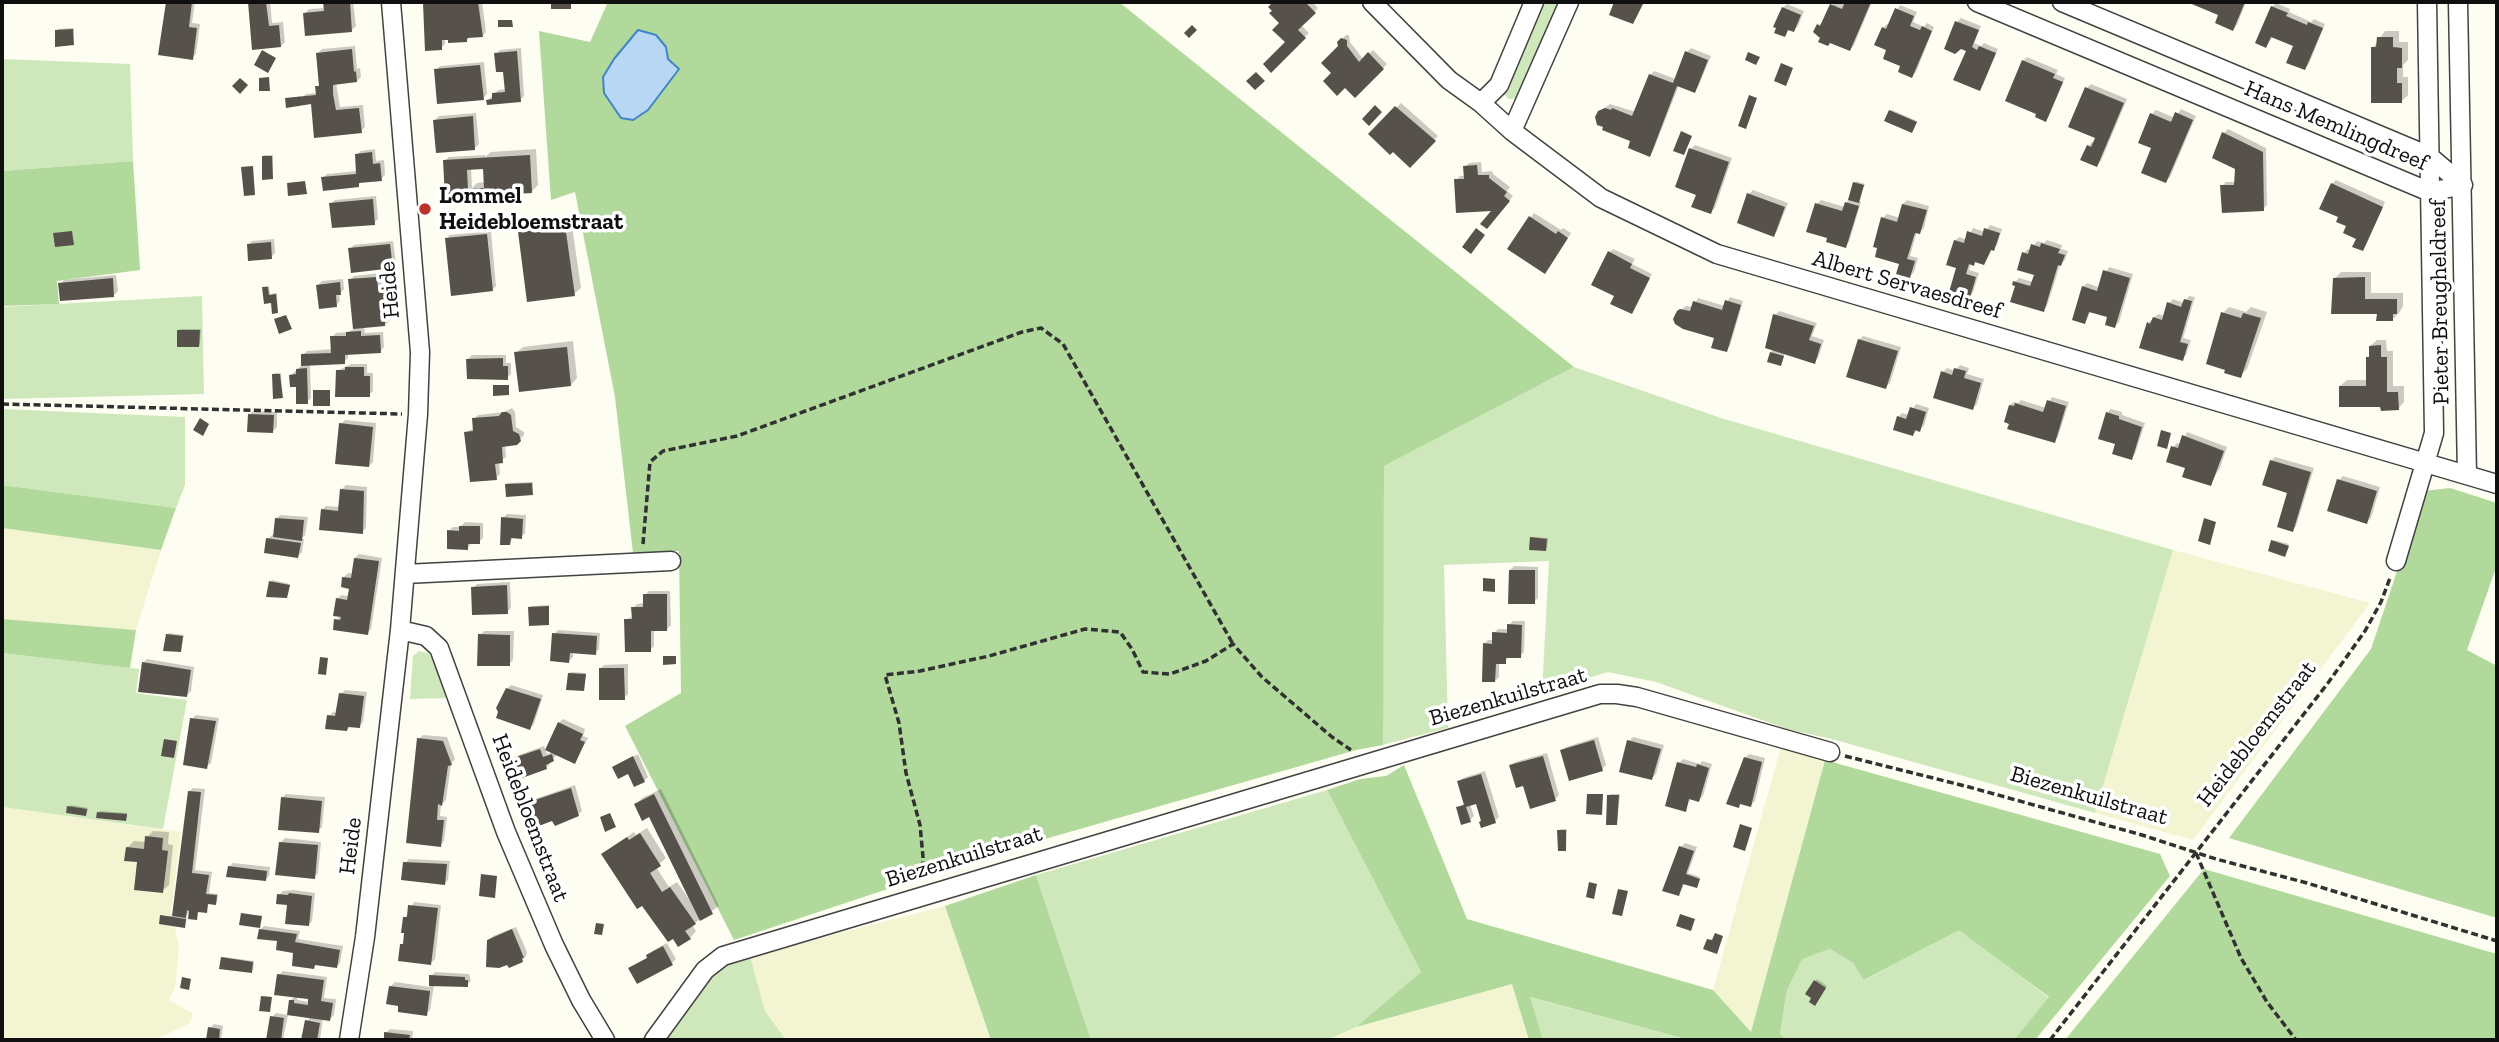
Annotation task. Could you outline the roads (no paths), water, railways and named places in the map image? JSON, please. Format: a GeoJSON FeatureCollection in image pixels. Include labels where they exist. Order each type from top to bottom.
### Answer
{"type":"FeatureCollection","features":[{"type":"Feature","properties":{"kind":"street","name":"Heide"},"geometry":{"type":"LineString","coordinates":[[349,1040],[365,937],[400,630],[418,414],[420,352],[391,2]]}},
{"type":"Feature","properties":{"kind":"street","name":"Albert Servaesdreef"},"geometry":{"type":"LineString","coordinates":[[1372,2],[1449,80],[1601,198],[1717,254],[2497,484]]}},
{"type":"Feature","properties":{"kind":"street"},"geometry":{"type":"LineString","coordinates":[[1481,103],[1499,85],[1534,2]]}},
{"type":"Feature","properties":{"kind":"street"},"geometry":{"type":"LineString","coordinates":[[1512,131],[1569,2]]}},
{"type":"Feature","properties":{"kind":"street","name":"Hans Memlingdreef"},"geometry":{"type":"LineString","coordinates":[[1977,2],[2011,8],[2430,192],[2463,185]]}},
{"type":"Feature","properties":{"kind":"street","name":"Hans Memlingdreef"},"geometry":{"type":"LineString","coordinates":[[2062,2],[2429,156],[2463,185]]}},
{"type":"Feature","properties":{"kind":"street","name":"Pieter Breugheldreef"},"geometry":{"type":"LineString","coordinates":[[2426,463],[2434,433],[2427,2]]}},
{"type":"Feature","properties":{"kind":"street","name":"Pieter Breugheldreef"},"geometry":{"type":"LineString","coordinates":[[2458,2],[2466,475]]}},
{"type":"Feature","properties":{"kind":"street"},"geometry":{"type":"LineString","coordinates":[[2396,562],[2426,463]]}},
{"type":"Feature","properties":{"kind":"street"},"geometry":{"type":"LineString","coordinates":[[405,574],[671,561]]}},
{"type":"Feature","properties":{"kind":"street","name":"Heidebloemstraat"},"geometry":{"type":"LineString","coordinates":[[400,630],[426,636],[439,648],[506,832],[554,945],[581,1000],[605,1040]]}},
{"type":"Feature","properties":{"kind":"street","name":"Biezenkuilstraat"},"geometry":{"type":"LineString","coordinates":[[654,1040],[705,970],[723,956],[1600,694],[1637,697],[1830,752]]}},
{"type":"Feature","properties":{"kind":"water"},"geometry":{"type":"Polygon","coordinates":[[[638,30],[656,35],[666,47],[668,59],[679,69],[648,110],[633,120],[621,118],[604,93],[603,77],[638,30]]]}},
{"type":"Feature","properties":{"kind":"place","name":"Lommel Heidebloemstraat"},"geometry":{"type":"Point","coordinates":[425,209]}}]}
